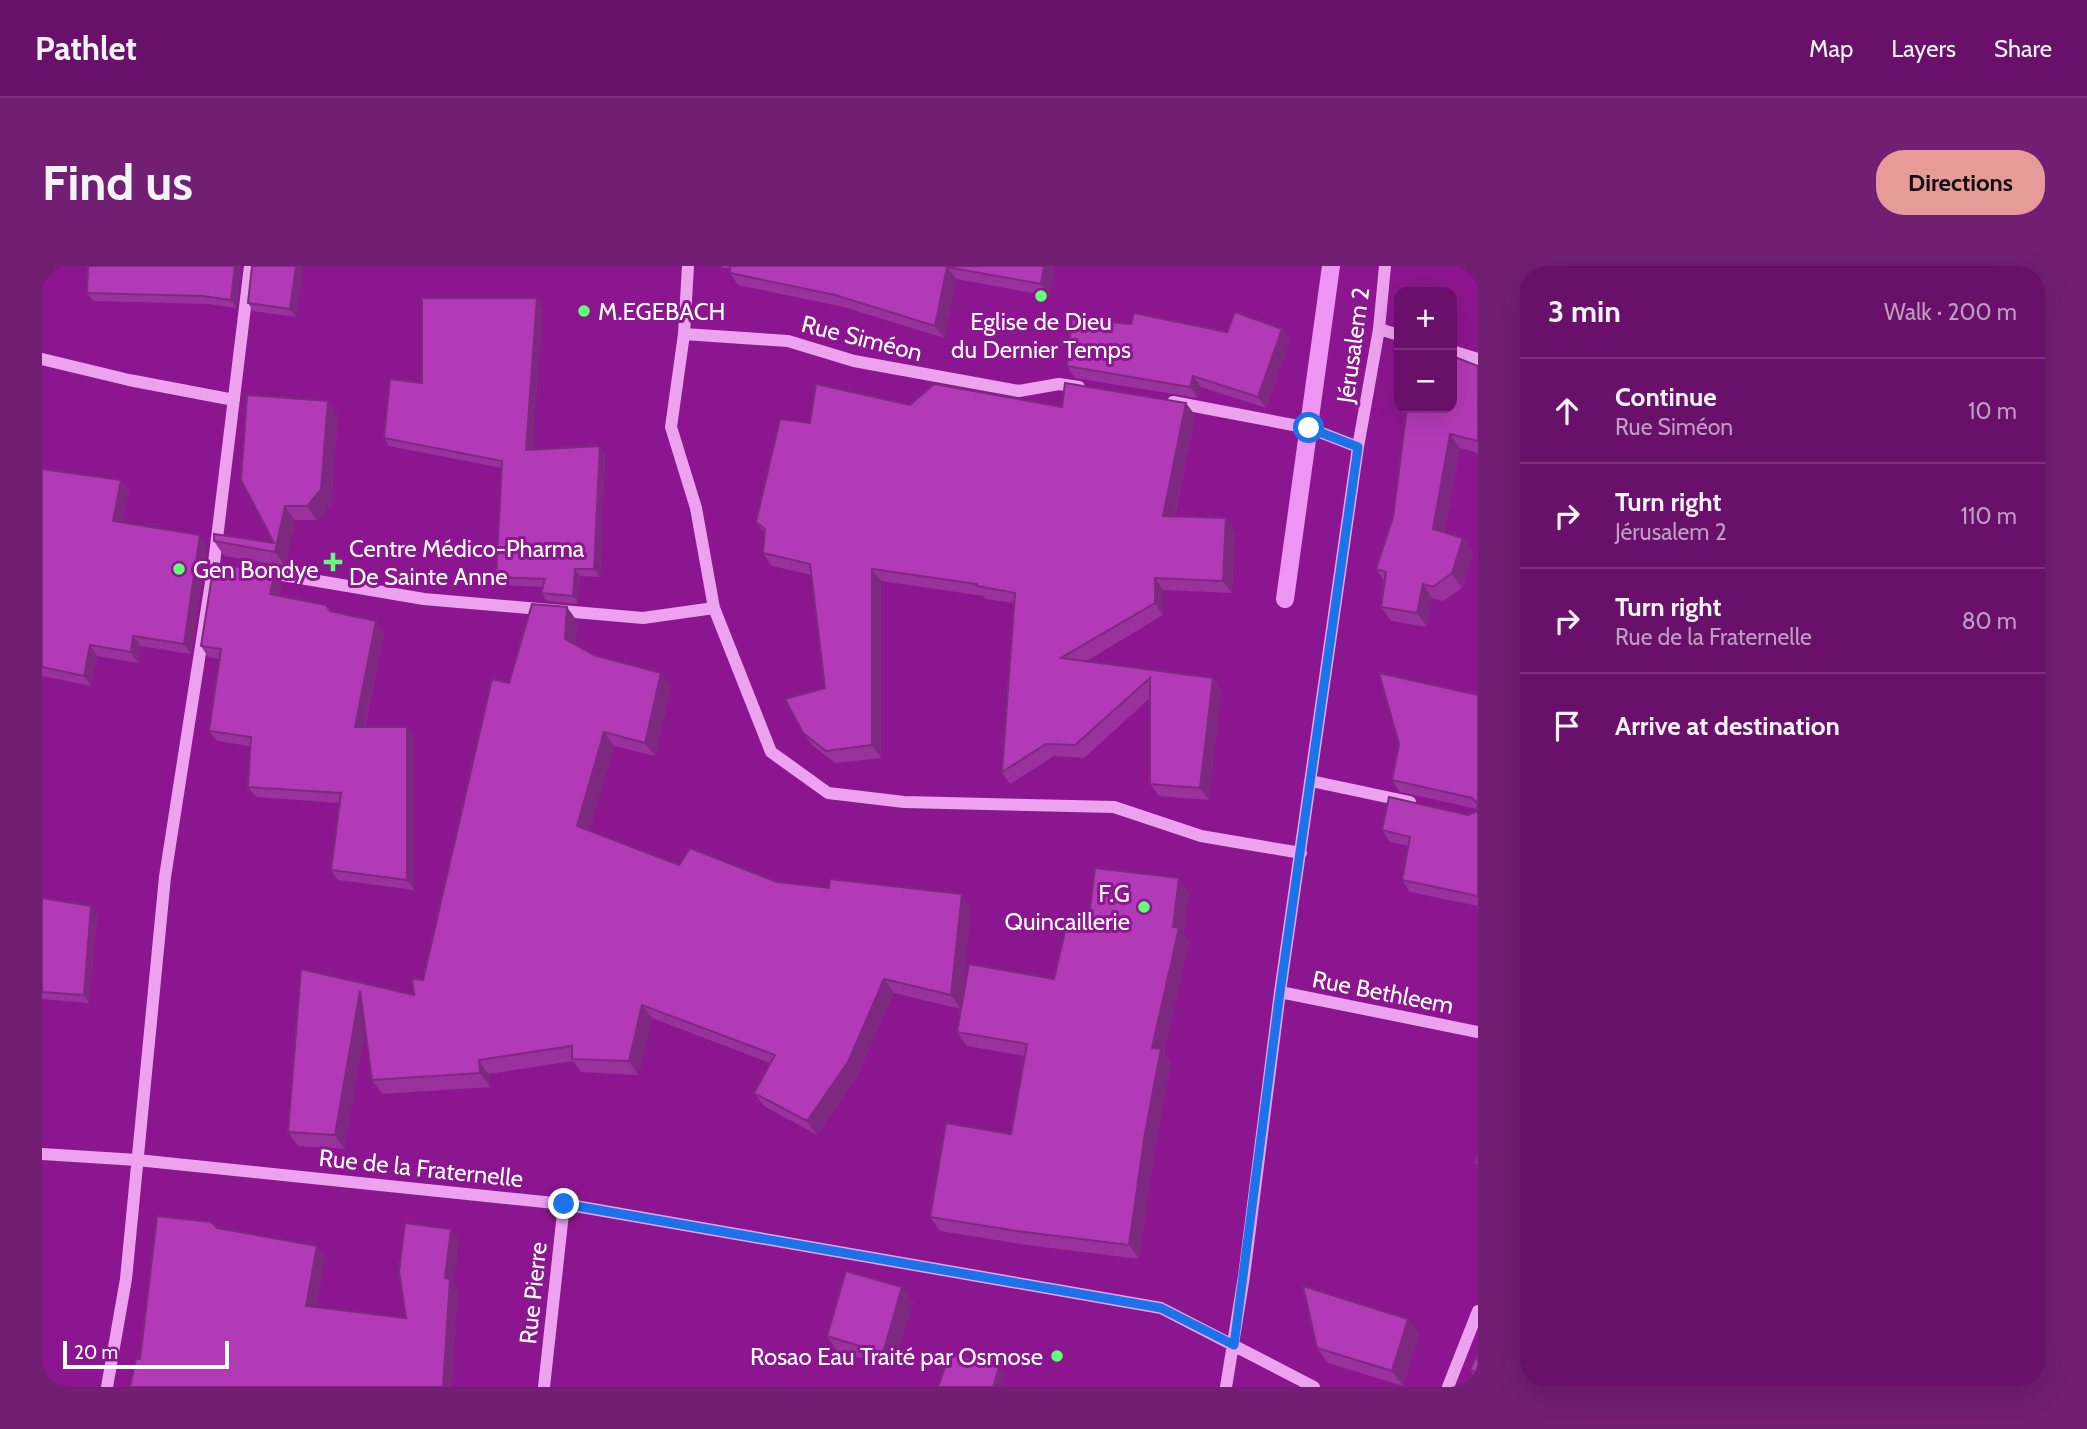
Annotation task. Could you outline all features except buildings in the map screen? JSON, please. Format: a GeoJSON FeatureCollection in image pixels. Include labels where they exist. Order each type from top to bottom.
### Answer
{"type":"FeatureCollection","features":[{"type":"Feature","properties":{"kind":"street"},"geometry":{"type":"LineString","coordinates":[[107,1387],[126,1279],[164,877],[227,565],[234,400],[250,266]]}},
{"type":"Feature","properties":{"kind":"street"},"geometry":{"type":"LineString","coordinates":[[688,266],[684,334],[671,427],[696,508],[713,608],[771,752],[828,793],[904,802],[1114,807],[1201,836],[1301,853]]}},
{"type":"Feature","properties":{"kind":"street","name":"Jérusalem 2"},"geometry":{"type":"LineString","coordinates":[[1226,1387],[1358,447],[1379,329],[1382,266]]}},
{"type":"Feature","properties":{"kind":"street"},"geometry":{"type":"LineString","coordinates":[[1379,329],[1394,334]]}},
{"type":"Feature","properties":{"kind":"street","name":"Rue Siméon"},"geometry":{"type":"LineString","coordinates":[[684,334],[788,341],[854,361],[1019,391],[1059,384],[1098,390]]}},
{"type":"Feature","properties":{"kind":"street"},"geometry":{"type":"LineString","coordinates":[[1457,353],[1478,359]]}},
{"type":"Feature","properties":{"kind":"street"},"geometry":{"type":"LineString","coordinates":[[42,359],[130,380],[234,400]]}},
{"type":"Feature","properties":{"kind":"street"},"geometry":{"type":"LineString","coordinates":[[1163,400],[1309,428],[1358,447]]}},
{"type":"Feature","properties":{"kind":"street"},"geometry":{"type":"LineString","coordinates":[[227,565],[424,600],[643,618],[713,608]]}},
{"type":"Feature","properties":{"kind":"street"},"geometry":{"type":"LineString","coordinates":[[1311,781],[1427,806]]}},
{"type":"Feature","properties":{"kind":"street","name":"Rue Bethleem"},"geometry":{"type":"LineString","coordinates":[[1280,992],[1478,1032]]}},
{"type":"Feature","properties":{"kind":"street","name":"Rue de la Fraternelle"},"geometry":{"type":"LineString","coordinates":[[42,1154],[137,1160],[564,1204],[1161,1308],[1314,1387]]}},
{"type":"Feature","properties":{"kind":"street","name":"Rue Pierre"},"geometry":{"type":"LineString","coordinates":[[544,1387],[564,1204]]}},
{"type":"Feature","properties":{"kind":"street"},"geometry":{"type":"LineString","coordinates":[[1448,1387],[1478,1311]]}},
{"type":"Feature","properties":{"kind":"waterway"},"geometry":{"type":"LineString","coordinates":[[1285,599],[1331,266]]}},
{"type":"Feature","properties":{"kind":"place","name":"Eglise de Dieu du Dernier Temps"},"geometry":{"type":"Point","coordinates":[1041,296]}},
{"type":"Feature","properties":{"kind":"place","name":"M.EGEBACH"},"geometry":{"type":"Point","coordinates":[584,311]}},
{"type":"Feature","properties":{"kind":"place","name":"Centre Médico-Pharma De Sainte Anne"},"geometry":{"type":"Point","coordinates":[333,562]}},
{"type":"Feature","properties":{"kind":"place","name":"Gen Bondye"},"geometry":{"type":"Point","coordinates":[179,569]}},
{"type":"Feature","properties":{"kind":"place","name":"F.G Quincaillerie"},"geometry":{"type":"Point","coordinates":[1144,907]}},
{"type":"Feature","properties":{"kind":"place","name":"Rosao Eau Traité par Osmose"},"geometry":{"type":"Point","coordinates":[1057,1356]}},
{"type":"Feature","properties":{"kind":"route"},"geometry":{"type":"LineString","coordinates":[[564,1204],[1161,1308],[1234,1345],[1280,992],[1358,447],[1309,428]]}}]}
